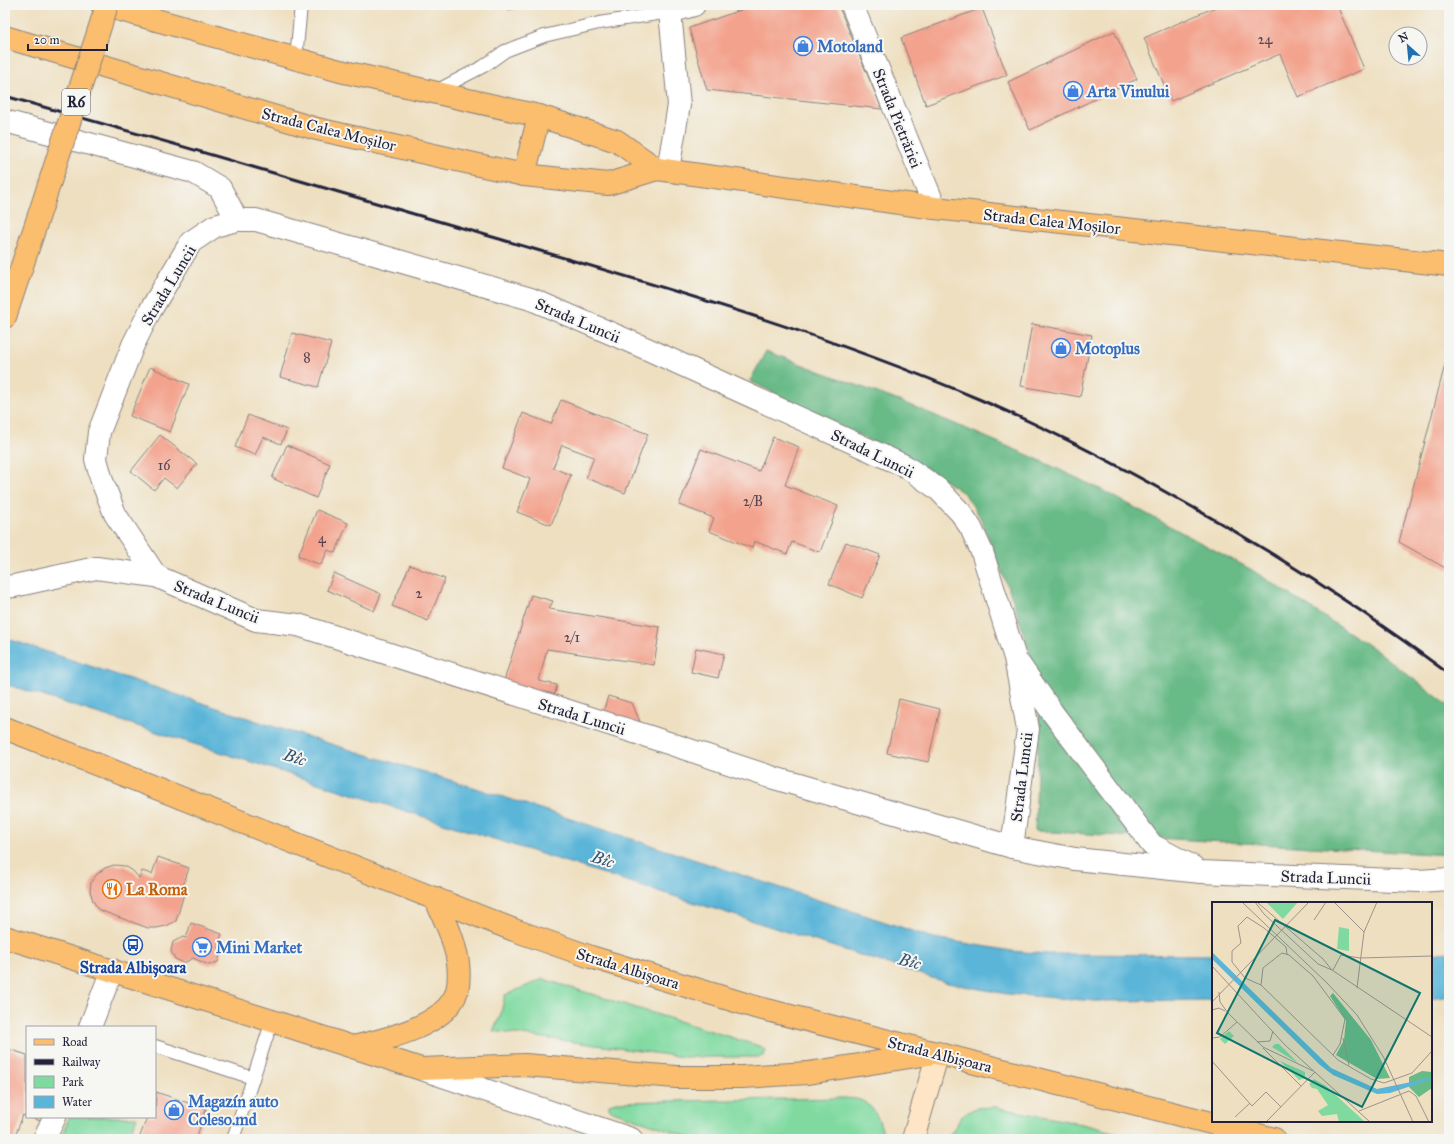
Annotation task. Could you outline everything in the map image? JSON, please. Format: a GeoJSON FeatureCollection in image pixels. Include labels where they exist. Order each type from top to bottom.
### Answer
{"type":"FeatureCollection","features":[{"type":"Feature","properties":{"kind":"main road","name":"Strada Calea Moșilor"},"geometry":{"type":"LineString","coordinates":[[102,5],[340,71],[539,116],[617,141],[662,169]]}},
{"type":"Feature","properties":{"kind":"main road","name":"R6"},"geometry":{"type":"LineString","coordinates":[[5,317],[108,5]]}},
{"type":"Feature","properties":{"kind":"main road","name":"Strada Calea Moșilor"},"geometry":{"type":"LineString","coordinates":[[5,37],[317,129],[524,175],[608,184],[662,169],[935,208],[1449,265]]}},
{"type":"Feature","properties":{"kind":"main road"},"geometry":{"type":"LineString","coordinates":[[524,175],[539,116]]}},
{"type":"Feature","properties":{"kind":"main road","name":"Strada Albișoara"},"geometry":{"type":"LineString","coordinates":[[5,728],[514,930],[606,962],[755,1007],[1274,1139]]}},
{"type":"Feature","properties":{"kind":"main road"},"geometry":{"type":"LineString","coordinates":[[353,1047],[390,1038],[420,1027],[442,1012],[457,992],[458,970],[456,949],[435,898]]}},
{"type":"Feature","properties":{"kind":"main road"},"geometry":{"type":"LineString","coordinates":[[5,937],[421,1069],[525,1064],[676,1077],[742,1077],[808,1073],[938,1053],[913,1139]]}},
{"type":"Feature","properties":{"kind":"street"},"geometry":{"type":"LineString","coordinates":[[662,169],[679,105],[670,12],[694,5]]}},
{"type":"Feature","properties":{"kind":"street","name":"Strada Pietrăriei"},"geometry":{"type":"LineString","coordinates":[[852,5],[935,208]]}},
{"type":"Feature","properties":{"kind":"street"},"geometry":{"type":"LineString","coordinates":[[5,121],[193,172],[220,188],[237,220]]}},
{"type":"Feature","properties":{"kind":"street","name":"Strada Luncii"},"geometry":{"type":"LineString","coordinates":[[156,576],[115,514],[102,481],[96,459],[99,432],[133,344],[163,288],[191,242],[215,226],[237,220],[256,220],[531,299],[645,348],[905,466],[938,489],[961,513],[971,528],[982,552],[1015,658],[1028,729],[1012,847]]}},
{"type":"Feature","properties":{"kind":"street","name":"Strada Luncii"},"geometry":{"type":"LineString","coordinates":[[5,587],[96,568],[156,576],[256,620],[298,625],[774,778],[1012,847],[1075,859],[1201,872],[1418,881],[1449,879]]}},
{"type":"Feature","properties":{"kind":"street"},"geometry":{"type":"LineString","coordinates":[[1015,658],[1052,712],[1152,845],[1201,872]]}},
{"type":"Feature","properties":{"kind":"street"},"geometry":{"type":"LineString","coordinates":[[93,1026],[112,970]]}},
{"type":"Feature","properties":{"kind":"street"},"geometry":{"type":"LineString","coordinates":[[421,1069],[631,1139]]}},
{"type":"Feature","properties":{"kind":"street"},"geometry":{"type":"LineString","coordinates":[[44,1139],[55,1118]]}},
{"type":"Feature","properties":{"kind":"lane"},"geometry":{"type":"LineString","coordinates":[[296,59],[301,5]]}},
{"type":"Feature","properties":{"kind":"lane"},"geometry":{"type":"LineString","coordinates":[[433,93],[484,66],[505,51],[544,36],[598,23],[670,12]]}},
{"type":"Feature","properties":{"kind":"lane"},"geometry":{"type":"LineString","coordinates":[[233,1139],[272,1021]]}},
{"type":"Feature","properties":{"kind":"lane"},"geometry":{"type":"LineString","coordinates":[[156,1046],[253,1078]]}},
{"type":"Feature","properties":{"kind":"green space"},"geometry":{"type":"Polygon","coordinates":[[[766,351],[915,407],[1035,458],[1102,490],[1252,570],[1374,649],[1449,706],[1449,855],[1035,831],[1040,684],[1013,600],[980,517],[965,494],[929,470],[750,381],[766,351]]]}},
{"type":"Feature","properties":{"kind":"green space"},"geometry":{"type":"Polygon","coordinates":[[[543,979],[762,1047],[765,1050],[763,1056],[683,1057],[493,1031],[500,1017],[505,995],[543,979]]]}},
{"type":"Feature","properties":{"kind":"green space"},"geometry":{"type":"Polygon","coordinates":[[[858,1099],[866,1103],[874,1111],[881,1127],[884,1139],[695,1139],[613,1111],[609,1108],[609,1104],[616,1102],[858,1099]]]}},
{"type":"Feature","properties":{"kind":"green space"},"geometry":{"type":"Polygon","coordinates":[[[995,1107],[1082,1124],[1141,1139],[947,1139],[963,1115],[976,1108],[995,1107]]]}},
{"type":"Feature","properties":{"kind":"green space"},"geometry":{"type":"Polygon","coordinates":[[[69,1118],[137,1118],[129,1139],[61,1139],[69,1118]]]}},
{"type":"Feature","properties":{"kind":"water","name":"Bîc"},"geometry":{"type":"Polygon","coordinates":[[[5,638],[275,727],[473,787],[934,938],[1012,951],[1047,954],[1212,955],[1212,1000],[1095,1001],[1007,994],[948,983],[5,684],[5,638]]]}},
{"type":"Feature","properties":{"kind":"water"},"geometry":{"type":"Polygon","coordinates":[[[1449,952],[1449,996],[1432,999],[1432,954],[1449,952]]]}},
{"type":"Feature","properties":{"kind":"building"},"geometry":{"type":"Polygon","coordinates":[[[507,5],[526,5],[526,6],[508,10],[507,5]]]}},
{"type":"Feature","properties":{"kind":"building"},"geometry":{"type":"Polygon","coordinates":[[[755,5],[838,5],[882,109],[707,90],[689,28],[755,5]]]}},
{"type":"Feature","properties":{"kind":"building"},"geometry":{"type":"Polygon","coordinates":[[[1220,5],[1337,5],[1364,69],[1298,97],[1280,54],[1171,101],[1144,38],[1220,5]]]}},
{"type":"Feature","properties":{"kind":"building"},"geometry":{"type":"Polygon","coordinates":[[[982,8],[1007,75],[926,105],[901,38],[982,8]]]}},
{"type":"Feature","properties":{"kind":"building"},"geometry":{"type":"Polygon","coordinates":[[[1114,31],[1137,79],[1030,130],[1008,82],[1114,31]]]}},
{"type":"Feature","properties":{"kind":"building"},"geometry":{"type":"Polygon","coordinates":[[[1032,324],[1092,335],[1080,397],[1021,386],[1032,324]]]}},
{"type":"Feature","properties":{"kind":"building"},"geometry":{"type":"Polygon","coordinates":[[[292,333],[331,343],[318,387],[280,377],[292,333]]]}},
{"type":"Feature","properties":{"kind":"building"},"geometry":{"type":"Polygon","coordinates":[[[1449,353],[1449,570],[1399,542],[1449,353]]]}},
{"type":"Feature","properties":{"kind":"building"},"geometry":{"type":"Polygon","coordinates":[[[150,367],[189,384],[170,432],[130,416],[150,367]]]}},
{"type":"Feature","properties":{"kind":"building"},"geometry":{"type":"Polygon","coordinates":[[[561,400],[648,434],[625,493],[586,478],[594,457],[562,445],[553,468],[571,475],[551,525],[517,512],[530,479],[502,468],[523,413],[551,424],[561,400]]]}},
{"type":"Feature","properties":{"kind":"building"},"geometry":{"type":"Polygon","coordinates":[[[248,415],[287,430],[281,444],[263,437],[255,455],[235,447],[248,415]]]}},
{"type":"Feature","properties":{"kind":"building"},"geometry":{"type":"Polygon","coordinates":[[[160,435],[197,464],[177,488],[164,478],[154,490],[131,471],[160,435]]]}},
{"type":"Feature","properties":{"kind":"building"},"geometry":{"type":"Polygon","coordinates":[[[773,437],[799,447],[785,485],[838,506],[820,552],[792,542],[787,554],[754,541],[752,548],[709,531],[714,518],[679,505],[701,449],[759,471],[773,437]]]}},
{"type":"Feature","properties":{"kind":"building"},"geometry":{"type":"Polygon","coordinates":[[[287,445],[330,464],[316,498],[272,478],[287,445]]]}},
{"type":"Feature","properties":{"kind":"building"},"geometry":{"type":"Polygon","coordinates":[[[317,510],[348,523],[335,553],[328,550],[321,565],[298,556],[317,510]]]}},
{"type":"Feature","properties":{"kind":"building"},"geometry":{"type":"Polygon","coordinates":[[[846,542],[880,555],[862,598],[829,584],[846,542]]]}},
{"type":"Feature","properties":{"kind":"building"},"geometry":{"type":"Polygon","coordinates":[[[410,565],[445,579],[428,621],[392,606],[410,565]]]}},
{"type":"Feature","properties":{"kind":"building"},"geometry":{"type":"Polygon","coordinates":[[[334,573],[381,594],[374,611],[327,590],[334,573]]]}},
{"type":"Feature","properties":{"kind":"building"},"geometry":{"type":"Polygon","coordinates":[[[531,595],[553,601],[549,609],[660,627],[654,665],[547,649],[539,681],[557,685],[554,697],[503,684],[531,595]]]}},
{"type":"Feature","properties":{"kind":"building"},"geometry":{"type":"Polygon","coordinates":[[[696,648],[724,654],[718,678],[691,672],[696,648]]]}},
{"type":"Feature","properties":{"kind":"building"},"geometry":{"type":"Polygon","coordinates":[[[608,696],[632,703],[641,724],[603,713],[608,696]]]}},
{"type":"Feature","properties":{"kind":"building"},"geometry":{"type":"Polygon","coordinates":[[[899,699],[940,709],[928,762],[887,753],[899,699]]]}},
{"type":"Feature","properties":{"kind":"building"},"geometry":{"type":"Polygon","coordinates":[[[158,857],[189,868],[183,886],[186,887],[176,921],[166,926],[148,928],[99,910],[93,901],[90,891],[91,882],[97,874],[105,868],[114,865],[125,866],[133,871],[139,878],[142,871],[152,874],[158,857]]]}},
{"type":"Feature","properties":{"kind":"building"},"geometry":{"type":"Polygon","coordinates":[[[191,923],[222,934],[217,947],[222,949],[218,962],[209,965],[193,958],[184,963],[175,959],[171,951],[173,942],[183,937],[186,938],[191,923]]]}},
{"type":"Feature","properties":{"kind":"building"},"geometry":{"type":"Polygon","coordinates":[[[5,1048],[26,1055],[26,1116],[23,1115],[14,1139],[5,1139],[5,1048]]]}},
{"type":"Feature","properties":{"kind":"building"},"geometry":{"type":"Polygon","coordinates":[[[156,1092],[206,1109],[196,1139],[139,1139],[147,1118],[156,1118],[156,1092]]]}},
{"type":"Feature","properties":{"kind":"building"},"geometry":{"type":"Polygon","coordinates":[[[31,1118],[45,1118],[44,1122],[31,1118]]]}},
{"type":"Feature","properties":{"kind":"railway"},"geometry":{"type":"LineString","coordinates":[[5,96],[312,184],[680,293],[802,332],[922,376],[1006,411],[1130,472],[1282,560],[1384,627],[1449,674]]}},
{"type":"Feature","properties":{"kind":"place","name":"Motoland"},"geometry":{"type":"Point","coordinates":[803,46]}},
{"type":"Feature","properties":{"kind":"place","name":"Arta Vinului"},"geometry":{"type":"Point","coordinates":[1073,91]}},
{"type":"Feature","properties":{"kind":"place","name":"Motoplus"},"geometry":{"type":"Point","coordinates":[1061,348]}},
{"type":"Feature","properties":{"kind":"place","name":"La Roma"},"geometry":{"type":"Point","coordinates":[112,889]}},
{"type":"Feature","properties":{"kind":"place","name":"Strada Albișoara"},"geometry":{"type":"Point","coordinates":[133,945]}},
{"type":"Feature","properties":{"kind":"place","name":"Mini Market"},"geometry":{"type":"Point","coordinates":[202,947]}},
{"type":"Feature","properties":{"kind":"place","name":"Magazín auto Coleso.md"},"geometry":{"type":"Point","coordinates":[174,1110]}}]}
